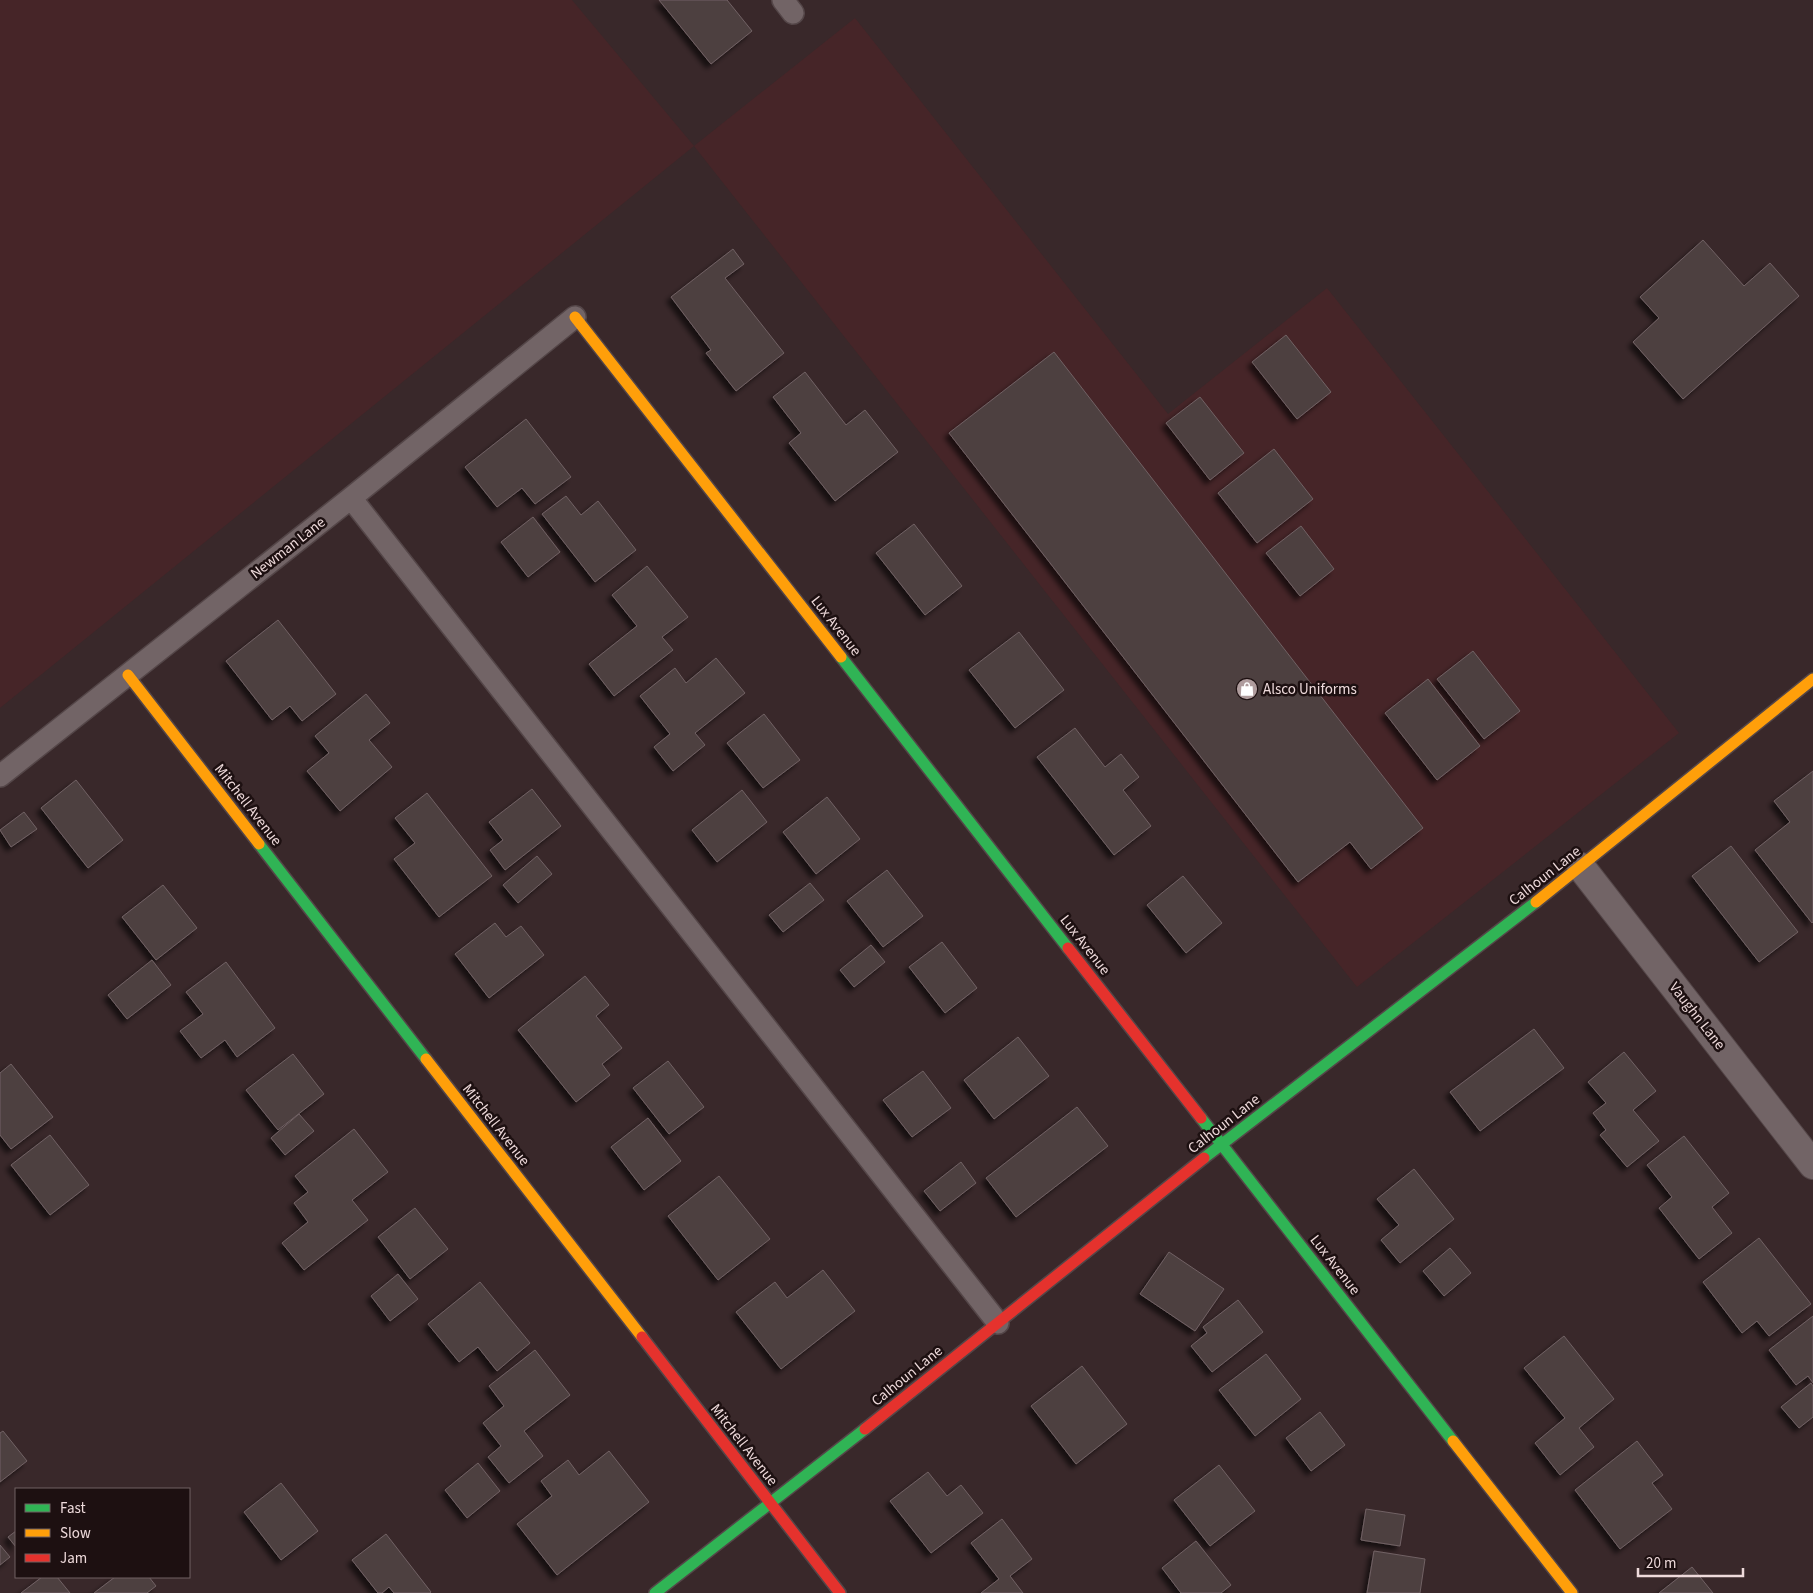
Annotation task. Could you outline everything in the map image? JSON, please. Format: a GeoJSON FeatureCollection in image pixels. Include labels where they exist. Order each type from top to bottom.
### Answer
{"type":"FeatureCollection","features":[{"type":"Feature","properties":{"kind":"street","name":"Lux Avenue"},"geometry":{"type":"LineString","coordinates":[[574,317],[1572,1593]]}},
{"type":"Feature","properties":{"kind":"street","name":"Mitchell Avenue"},"geometry":{"type":"LineString","coordinates":[[128,675],[840,1593]]}},
{"type":"Feature","properties":{"kind":"street","name":"Calhoun Lane"},"geometry":{"type":"LineString","coordinates":[[655,1593],[771,1504],[1222,1144],[1581,867],[1813,679]]}},
{"type":"Feature","properties":{"kind":"street","name":"Vaughn Lane"},"geometry":{"type":"LineString","coordinates":[[1581,867],[1813,1165]]}},
{"type":"Feature","properties":{"kind":"lane","name":"Newman Lane"},"geometry":{"type":"LineString","coordinates":[[0,776],[351,498],[574,317]]}},
{"type":"Feature","properties":{"kind":"lane"},"geometry":{"type":"LineString","coordinates":[[351,498],[998,1323]]}},
{"type":"Feature","properties":{"kind":"shaded area"},"geometry":{"type":"Polygon","coordinates":[[[0,0],[572,0],[694,146],[0,708],[0,0]]]}},
{"type":"Feature","properties":{"kind":"shaded area"},"geometry":{"type":"Polygon","coordinates":[[[855,18],[1168,414],[1327,288],[1679,733],[1357,987],[694,146],[855,18]]]}},
{"type":"Feature","properties":{"kind":"building"},"geometry":{"type":"Polygon","coordinates":[[[659,0],[727,0],[752,31],[711,64],[659,0]]]}},
{"type":"Feature","properties":{"kind":"building"},"geometry":{"type":"Polygon","coordinates":[[[1703,240],[1744,286],[1770,263],[1799,296],[1683,399],[1633,342],[1659,318],[1640,297],[1703,240]]]}},
{"type":"Feature","properties":{"kind":"building"},"geometry":{"type":"Polygon","coordinates":[[[733,249],[744,264],[725,278],[784,353],[736,391],[706,353],[711,350],[671,297],[733,249]]]}},
{"type":"Feature","properties":{"kind":"building"},"geometry":{"type":"Polygon","coordinates":[[[1286,335],[1331,392],[1297,419],[1252,362],[1286,335]]]}},
{"type":"Feature","properties":{"kind":"building"},"geometry":{"type":"Polygon","coordinates":[[[1054,352],[1423,828],[1371,869],[1350,842],[1298,882],[949,433],[1054,352]]]}},
{"type":"Feature","properties":{"kind":"building"},"geometry":{"type":"Polygon","coordinates":[[[805,372],[846,425],[865,410],[898,452],[835,501],[789,443],[801,433],[773,397],[805,372]]]}},
{"type":"Feature","properties":{"kind":"building"},"geometry":{"type":"Polygon","coordinates":[[[1200,397],[1244,453],[1210,480],[1166,423],[1200,397]]]}},
{"type":"Feature","properties":{"kind":"building"},"geometry":{"type":"Polygon","coordinates":[[[526,419],[571,477],[535,504],[522,488],[497,507],[465,467],[526,419]]]}},
{"type":"Feature","properties":{"kind":"building"},"geometry":{"type":"Polygon","coordinates":[[[1274,449],[1313,499],[1257,543],[1218,493],[1274,449]]]}},
{"type":"Feature","properties":{"kind":"building"},"geometry":{"type":"Polygon","coordinates":[[[566,496],[581,515],[598,501],[636,550],[595,582],[542,514],[566,496]]]}},
{"type":"Feature","properties":{"kind":"building"},"geometry":{"type":"Polygon","coordinates":[[[533,517],[560,552],[528,577],[501,542],[533,517]]]}},
{"type":"Feature","properties":{"kind":"building"},"geometry":{"type":"Polygon","coordinates":[[[914,524],[962,586],[925,615],[876,553],[914,524]]]}},
{"type":"Feature","properties":{"kind":"building"},"geometry":{"type":"Polygon","coordinates":[[[1301,526],[1334,569],[1300,596],[1266,553],[1301,526]]]}},
{"type":"Feature","properties":{"kind":"building"},"geometry":{"type":"Polygon","coordinates":[[[647,566],[688,617],[662,637],[673,650],[614,696],[589,664],[637,626],[612,595],[647,566]]]}},
{"type":"Feature","properties":{"kind":"building"},"geometry":{"type":"Polygon","coordinates":[[[278,620],[336,694],[302,721],[290,706],[272,720],[226,661],[278,620]]]}},
{"type":"Feature","properties":{"kind":"building"},"geometry":{"type":"Polygon","coordinates":[[[1019,632],[1064,690],[1015,728],[969,670],[1019,632]]]}},
{"type":"Feature","properties":{"kind":"building"},"geometry":{"type":"Polygon","coordinates":[[[1473,651],[1520,711],[1484,739],[1437,679],[1473,651]]]}},
{"type":"Feature","properties":{"kind":"building"},"geometry":{"type":"Polygon","coordinates":[[[716,658],[745,693],[695,733],[705,745],[673,771],[654,747],[670,734],[640,696],[675,668],[686,683],[716,658]]]}},
{"type":"Feature","properties":{"kind":"building"},"geometry":{"type":"Polygon","coordinates":[[[1428,679],[1480,746],[1437,780],[1385,713],[1428,679]]]}},
{"type":"Feature","properties":{"kind":"building"},"geometry":{"type":"Polygon","coordinates":[[[366,694],[390,723],[369,740],[392,767],[340,811],[307,771],[329,753],[315,736],[366,694]]]}},
{"type":"Feature","properties":{"kind":"building"},"geometry":{"type":"Polygon","coordinates":[[[764,714],[800,760],[763,788],[727,743],[764,714]]]}},
{"type":"Feature","properties":{"kind":"building"},"geometry":{"type":"Polygon","coordinates":[[[1075,728],[1105,767],[1121,754],[1139,777],[1123,790],[1151,826],[1114,855],[1037,757],[1075,728]]]}},
{"type":"Feature","properties":{"kind":"building"},"geometry":{"type":"Polygon","coordinates":[[[1813,771],[1812,923],[1755,850],[1790,822],[1774,801],[1813,771]]]}},
{"type":"Feature","properties":{"kind":"building"},"geometry":{"type":"Polygon","coordinates":[[[76,780],[123,840],[88,868],[41,808],[76,780]]]}},
{"type":"Feature","properties":{"kind":"building"},"geometry":{"type":"Polygon","coordinates":[[[532,789],[561,826],[505,870],[490,850],[503,840],[489,822],[532,789]]]}},
{"type":"Feature","properties":{"kind":"building"},"geometry":{"type":"Polygon","coordinates":[[[742,790],[767,822],[717,862],[692,830],[742,790]]]}},
{"type":"Feature","properties":{"kind":"building"},"geometry":{"type":"Polygon","coordinates":[[[427,793],[492,876],[439,917],[394,859],[415,843],[395,818],[427,793]]]}},
{"type":"Feature","properties":{"kind":"building"},"geometry":{"type":"Polygon","coordinates":[[[827,797],[860,839],[816,874],[783,832],[827,797]]]}},
{"type":"Feature","properties":{"kind":"building"},"geometry":{"type":"Polygon","coordinates":[[[24,812],[37,829],[11,847],[0,830],[24,812]]]}},
{"type":"Feature","properties":{"kind":"building"},"geometry":{"type":"Polygon","coordinates":[[[1731,846],[1798,932],[1759,962],[1692,876],[1731,846]]]}},
{"type":"Feature","properties":{"kind":"building"},"geometry":{"type":"Polygon","coordinates":[[[537,856],[552,874],[518,903],[503,885],[537,856]]]}},
{"type":"Feature","properties":{"kind":"building"},"geometry":{"type":"Polygon","coordinates":[[[887,870],[923,916],[883,947],[847,901],[887,870]]]}},
{"type":"Feature","properties":{"kind":"building"},"geometry":{"type":"Polygon","coordinates":[[[1183,876],[1222,923],[1186,953],[1147,905],[1183,876]]]}},
{"type":"Feature","properties":{"kind":"building"},"geometry":{"type":"Polygon","coordinates":[[[810,883],[824,900],[783,932],[769,915],[810,883]]]}},
{"type":"Feature","properties":{"kind":"building"},"geometry":{"type":"Polygon","coordinates":[[[163,885],[197,928],[156,960],[122,917],[163,885]]]}},
{"type":"Feature","properties":{"kind":"building"},"geometry":{"type":"Polygon","coordinates":[[[495,923],[506,937],[521,926],[544,955],[489,998],[455,954],[495,923]]]}},
{"type":"Feature","properties":{"kind":"building"},"geometry":{"type":"Polygon","coordinates":[[[942,942],[977,988],[945,1013],[909,967],[942,942]]]}},
{"type":"Feature","properties":{"kind":"building"},"geometry":{"type":"Polygon","coordinates":[[[871,945],[885,962],[854,987],[840,970],[871,945]]]}},
{"type":"Feature","properties":{"kind":"building"},"geometry":{"type":"Polygon","coordinates":[[[152,960],[171,985],[127,1019],[108,995],[152,960]]]}},
{"type":"Feature","properties":{"kind":"building"},"geometry":{"type":"Polygon","coordinates":[[[226,962],[275,1028],[237,1057],[225,1040],[201,1058],[180,1031],[203,1014],[186,992],[226,962]]]}},
{"type":"Feature","properties":{"kind":"building"},"geometry":{"type":"Polygon","coordinates":[[[585,976],[609,1005],[596,1016],[622,1048],[602,1064],[610,1075],[576,1102],[518,1030],[585,976]]]}},
{"type":"Feature","properties":{"kind":"building"},"geometry":{"type":"Polygon","coordinates":[[[1534,1029],[1564,1068],[1480,1131],[1450,1092],[1534,1029]]]}},
{"type":"Feature","properties":{"kind":"building"},"geometry":{"type":"Polygon","coordinates":[[[1018,1037],[1049,1076],[994,1119],[964,1080],[1018,1037]]]}},
{"type":"Feature","properties":{"kind":"building"},"geometry":{"type":"Polygon","coordinates":[[[1624,1052],[1656,1091],[1633,1110],[1659,1141],[1627,1167],[1600,1135],[1606,1130],[1593,1113],[1606,1103],[1588,1082],[1624,1052]]]}},
{"type":"Feature","properties":{"kind":"building"},"geometry":{"type":"Polygon","coordinates":[[[293,1054],[324,1094],[278,1130],[246,1090],[293,1054]]]}},
{"type":"Feature","properties":{"kind":"building"},"geometry":{"type":"Polygon","coordinates":[[[668,1061],[704,1107],[669,1134],[633,1088],[668,1061]]]}},
{"type":"Feature","properties":{"kind":"building"},"geometry":{"type":"Polygon","coordinates":[[[11,1064],[53,1117],[11,1149],[0,1135],[0,1073],[11,1064]]]}},
{"type":"Feature","properties":{"kind":"building"},"geometry":{"type":"Polygon","coordinates":[[[923,1071],[951,1108],[912,1137],[883,1100],[923,1071]]]}},
{"type":"Feature","properties":{"kind":"building"},"geometry":{"type":"Polygon","coordinates":[[[1077,1107],[1108,1146],[1016,1217],[986,1178],[1077,1107]]]}},
{"type":"Feature","properties":{"kind":"building"},"geometry":{"type":"Polygon","coordinates":[[[299,1114],[314,1131],[285,1155],[271,1138],[299,1114]]]}},
{"type":"Feature","properties":{"kind":"building"},"geometry":{"type":"Polygon","coordinates":[[[648,1118],[681,1161],[644,1190],[611,1147],[648,1118]]]}},
{"type":"Feature","properties":{"kind":"building"},"geometry":{"type":"Polygon","coordinates":[[[354,1129],[388,1172],[352,1200],[368,1220],[304,1270],[282,1243],[308,1222],[294,1203],[308,1192],[295,1176],[354,1129]]]}},
{"type":"Feature","properties":{"kind":"building"},"geometry":{"type":"Polygon","coordinates":[[[50,1135],[89,1185],[50,1215],[11,1165],[50,1135]]]}},
{"type":"Feature","properties":{"kind":"building"},"geometry":{"type":"Polygon","coordinates":[[[1684,1136],[1729,1193],[1712,1207],[1732,1233],[1699,1259],[1659,1208],[1672,1197],[1647,1165],[1684,1136]]]}},
{"type":"Feature","properties":{"kind":"building"},"geometry":{"type":"Polygon","coordinates":[[[961,1162],[976,1183],[940,1211],[924,1191],[961,1162]]]}},
{"type":"Feature","properties":{"kind":"building"},"geometry":{"type":"Polygon","coordinates":[[[1414,1169],[1454,1219],[1400,1263],[1381,1240],[1399,1225],[1377,1199],[1414,1169]]]}},
{"type":"Feature","properties":{"kind":"building"},"geometry":{"type":"Polygon","coordinates":[[[719,1176],[770,1239],[718,1280],[668,1216],[719,1176]]]}},
{"type":"Feature","properties":{"kind":"building"},"geometry":{"type":"Polygon","coordinates":[[[415,1208],[448,1249],[410,1279],[378,1237],[415,1208]]]}},
{"type":"Feature","properties":{"kind":"building"},"geometry":{"type":"Polygon","coordinates":[[[1759,1238],[1811,1304],[1769,1336],[1757,1321],[1742,1333],[1703,1282],[1759,1238]]]}},
{"type":"Feature","properties":{"kind":"building"},"geometry":{"type":"Polygon","coordinates":[[[1450,1248],[1471,1273],[1444,1296],[1423,1271],[1450,1248]]]}},
{"type":"Feature","properties":{"kind":"building"},"geometry":{"type":"Polygon","coordinates":[[[1169,1252],[1224,1289],[1195,1331],[1140,1294],[1169,1252]]]}},
{"type":"Feature","properties":{"kind":"building"},"geometry":{"type":"Polygon","coordinates":[[[823,1270],[855,1311],[781,1369],[736,1312],[775,1282],[787,1298],[823,1270]]]}},
{"type":"Feature","properties":{"kind":"building"},"geometry":{"type":"Polygon","coordinates":[[[398,1274],[418,1299],[390,1321],[371,1296],[398,1274]]]}},
{"type":"Feature","properties":{"kind":"building"},"geometry":{"type":"Polygon","coordinates":[[[480,1282],[530,1343],[497,1371],[478,1347],[459,1362],[428,1324],[480,1282]]]}},
{"type":"Feature","properties":{"kind":"building"},"geometry":{"type":"Polygon","coordinates":[[[1238,1300],[1263,1332],[1212,1372],[1191,1346],[1207,1333],[1203,1327],[1238,1300]]]}},
{"type":"Feature","properties":{"kind":"building"},"geometry":{"type":"Polygon","coordinates":[[[1813,1316],[1813,1383],[1808,1376],[1796,1385],[1769,1350],[1813,1316]]]}},
{"type":"Feature","properties":{"kind":"building"},"geometry":{"type":"Polygon","coordinates":[[[1564,1336],[1614,1399],[1579,1428],[1594,1447],[1560,1475],[1535,1443],[1565,1418],[1524,1368],[1564,1336]]]}},
{"type":"Feature","properties":{"kind":"building"},"geometry":{"type":"Polygon","coordinates":[[[535,1350],[570,1395],[524,1431],[543,1456],[509,1483],[488,1457],[501,1446],[483,1423],[504,1406],[489,1386],[535,1350]]]}},
{"type":"Feature","properties":{"kind":"building"},"geometry":{"type":"Polygon","coordinates":[[[1266,1354],[1301,1399],[1255,1436],[1219,1390],[1266,1354]]]}},
{"type":"Feature","properties":{"kind":"building"},"geometry":{"type":"Polygon","coordinates":[[[1082,1366],[1127,1424],[1076,1464],[1031,1406],[1082,1366]]]}},
{"type":"Feature","properties":{"kind":"building"},"geometry":{"type":"Polygon","coordinates":[[[1811,1383],[1813,1386],[1813,1417],[1799,1428],[1781,1407],[1811,1383]]]}},
{"type":"Feature","properties":{"kind":"building"},"geometry":{"type":"Polygon","coordinates":[[[1320,1412],[1345,1445],[1311,1471],[1286,1438],[1320,1412]]]}},
{"type":"Feature","properties":{"kind":"building"},"geometry":{"type":"Polygon","coordinates":[[[3,1431],[27,1461],[0,1482],[0,1433],[3,1431]]]}},
{"type":"Feature","properties":{"kind":"building"},"geometry":{"type":"Polygon","coordinates":[[[1637,1441],[1663,1475],[1652,1483],[1672,1509],[1620,1549],[1575,1490],[1637,1441]]]}},
{"type":"Feature","properties":{"kind":"building"},"geometry":{"type":"Polygon","coordinates":[[[609,1451],[649,1502],[557,1575],[517,1524],[552,1496],[541,1481],[568,1460],[579,1475],[609,1451]]]}},
{"type":"Feature","properties":{"kind":"building"},"geometry":{"type":"Polygon","coordinates":[[[478,1463],[500,1491],[467,1518],[445,1490],[478,1463]]]}},
{"type":"Feature","properties":{"kind":"building"},"geometry":{"type":"Polygon","coordinates":[[[1219,1465],[1255,1511],[1210,1546],[1174,1500],[1219,1465]]]}},
{"type":"Feature","properties":{"kind":"building"},"geometry":{"type":"Polygon","coordinates":[[[928,1472],[947,1496],[961,1485],[983,1513],[931,1553],[890,1501],[928,1472]]]}},
{"type":"Feature","properties":{"kind":"building"},"geometry":{"type":"Polygon","coordinates":[[[281,1483],[318,1531],[281,1560],[244,1512],[281,1483]]]}},
{"type":"Feature","properties":{"kind":"building"},"geometry":{"type":"Polygon","coordinates":[[[1366,1509],[1405,1515],[1400,1546],[1361,1540],[1366,1509]]]}},
{"type":"Feature","properties":{"kind":"building"},"geometry":{"type":"Polygon","coordinates":[[[1002,1519],[1032,1559],[1010,1576],[1023,1593],[981,1593],[999,1579],[971,1543],[1002,1519]]]}},
{"type":"Feature","properties":{"kind":"building"},"geometry":{"type":"Polygon","coordinates":[[[15,1532],[15,1546],[8,1537],[15,1532]]]}},
{"type":"Feature","properties":{"kind":"building"},"geometry":{"type":"Polygon","coordinates":[[[386,1534],[430,1593],[394,1593],[389,1587],[382,1593],[378,1593],[352,1560],[386,1534]]]}},
{"type":"Feature","properties":{"kind":"building"},"geometry":{"type":"Polygon","coordinates":[[[1196,1541],[1231,1585],[1221,1593],[1181,1593],[1162,1568],[1196,1541]]]}},
{"type":"Feature","properties":{"kind":"building"},"geometry":{"type":"Polygon","coordinates":[[[0,1545],[10,1557],[0,1565],[0,1545]]]}},
{"type":"Feature","properties":{"kind":"building"},"geometry":{"type":"Polygon","coordinates":[[[1374,1551],[1425,1559],[1420,1593],[1367,1593],[1374,1551]]]}},
{"type":"Feature","properties":{"kind":"building"},"geometry":{"type":"Polygon","coordinates":[[[1692,1567],[1713,1593],[1659,1593],[1692,1567]]]}},
{"type":"Feature","properties":{"kind":"building"},"geometry":{"type":"Polygon","coordinates":[[[41,1578],[58,1578],[70,1593],[21,1593],[41,1578]]]}},
{"type":"Feature","properties":{"kind":"building"},"geometry":{"type":"Polygon","coordinates":[[[114,1578],[150,1578],[156,1586],[147,1593],[94,1593],[114,1578]]]}},
{"type":"Feature","properties":{"kind":"traffic: fast"},"geometry":{"type":"LineString","coordinates":[[841,657],[1068,948]]}},
{"type":"Feature","properties":{"kind":"traffic: fast"},"geometry":{"type":"LineString","coordinates":[[259,844],[426,1059]]}},
{"type":"Feature","properties":{"kind":"traffic: fast"},"geometry":{"type":"LineString","coordinates":[[1204,1158],[1536,902]]}},
{"type":"Feature","properties":{"kind":"traffic: fast"},"geometry":{"type":"LineString","coordinates":[[1201,1118],[1453,1441]]}},
{"type":"Feature","properties":{"kind":"traffic: fast"},"geometry":{"type":"LineString","coordinates":[[655,1593],[865,1429]]}},
{"type":"Feature","properties":{"kind":"traffic: slow"},"geometry":{"type":"LineString","coordinates":[[575,317],[841,657]]}},
{"type":"Feature","properties":{"kind":"traffic: slow"},"geometry":{"type":"LineString","coordinates":[[128,675],[259,844]]}},
{"type":"Feature","properties":{"kind":"traffic: slow"},"geometry":{"type":"LineString","coordinates":[[1536,902],[1813,679]]}},
{"type":"Feature","properties":{"kind":"traffic: slow"},"geometry":{"type":"LineString","coordinates":[[426,1059],[642,1337]]}},
{"type":"Feature","properties":{"kind":"traffic: slow"},"geometry":{"type":"LineString","coordinates":[[1453,1441],[1572,1593]]}},
{"type":"Feature","properties":{"kind":"traffic: jam"},"geometry":{"type":"LineString","coordinates":[[1068,948],[1201,1118]]}},
{"type":"Feature","properties":{"kind":"traffic: jam"},"geometry":{"type":"LineString","coordinates":[[865,1429],[1204,1158]]}},
{"type":"Feature","properties":{"kind":"traffic: jam"},"geometry":{"type":"LineString","coordinates":[[642,1337],[840,1593]]}},
{"type":"Feature","properties":{"kind":"place","name":"Alsco Uniforms"},"geometry":{"type":"Point","coordinates":[1247,689]}}]}
